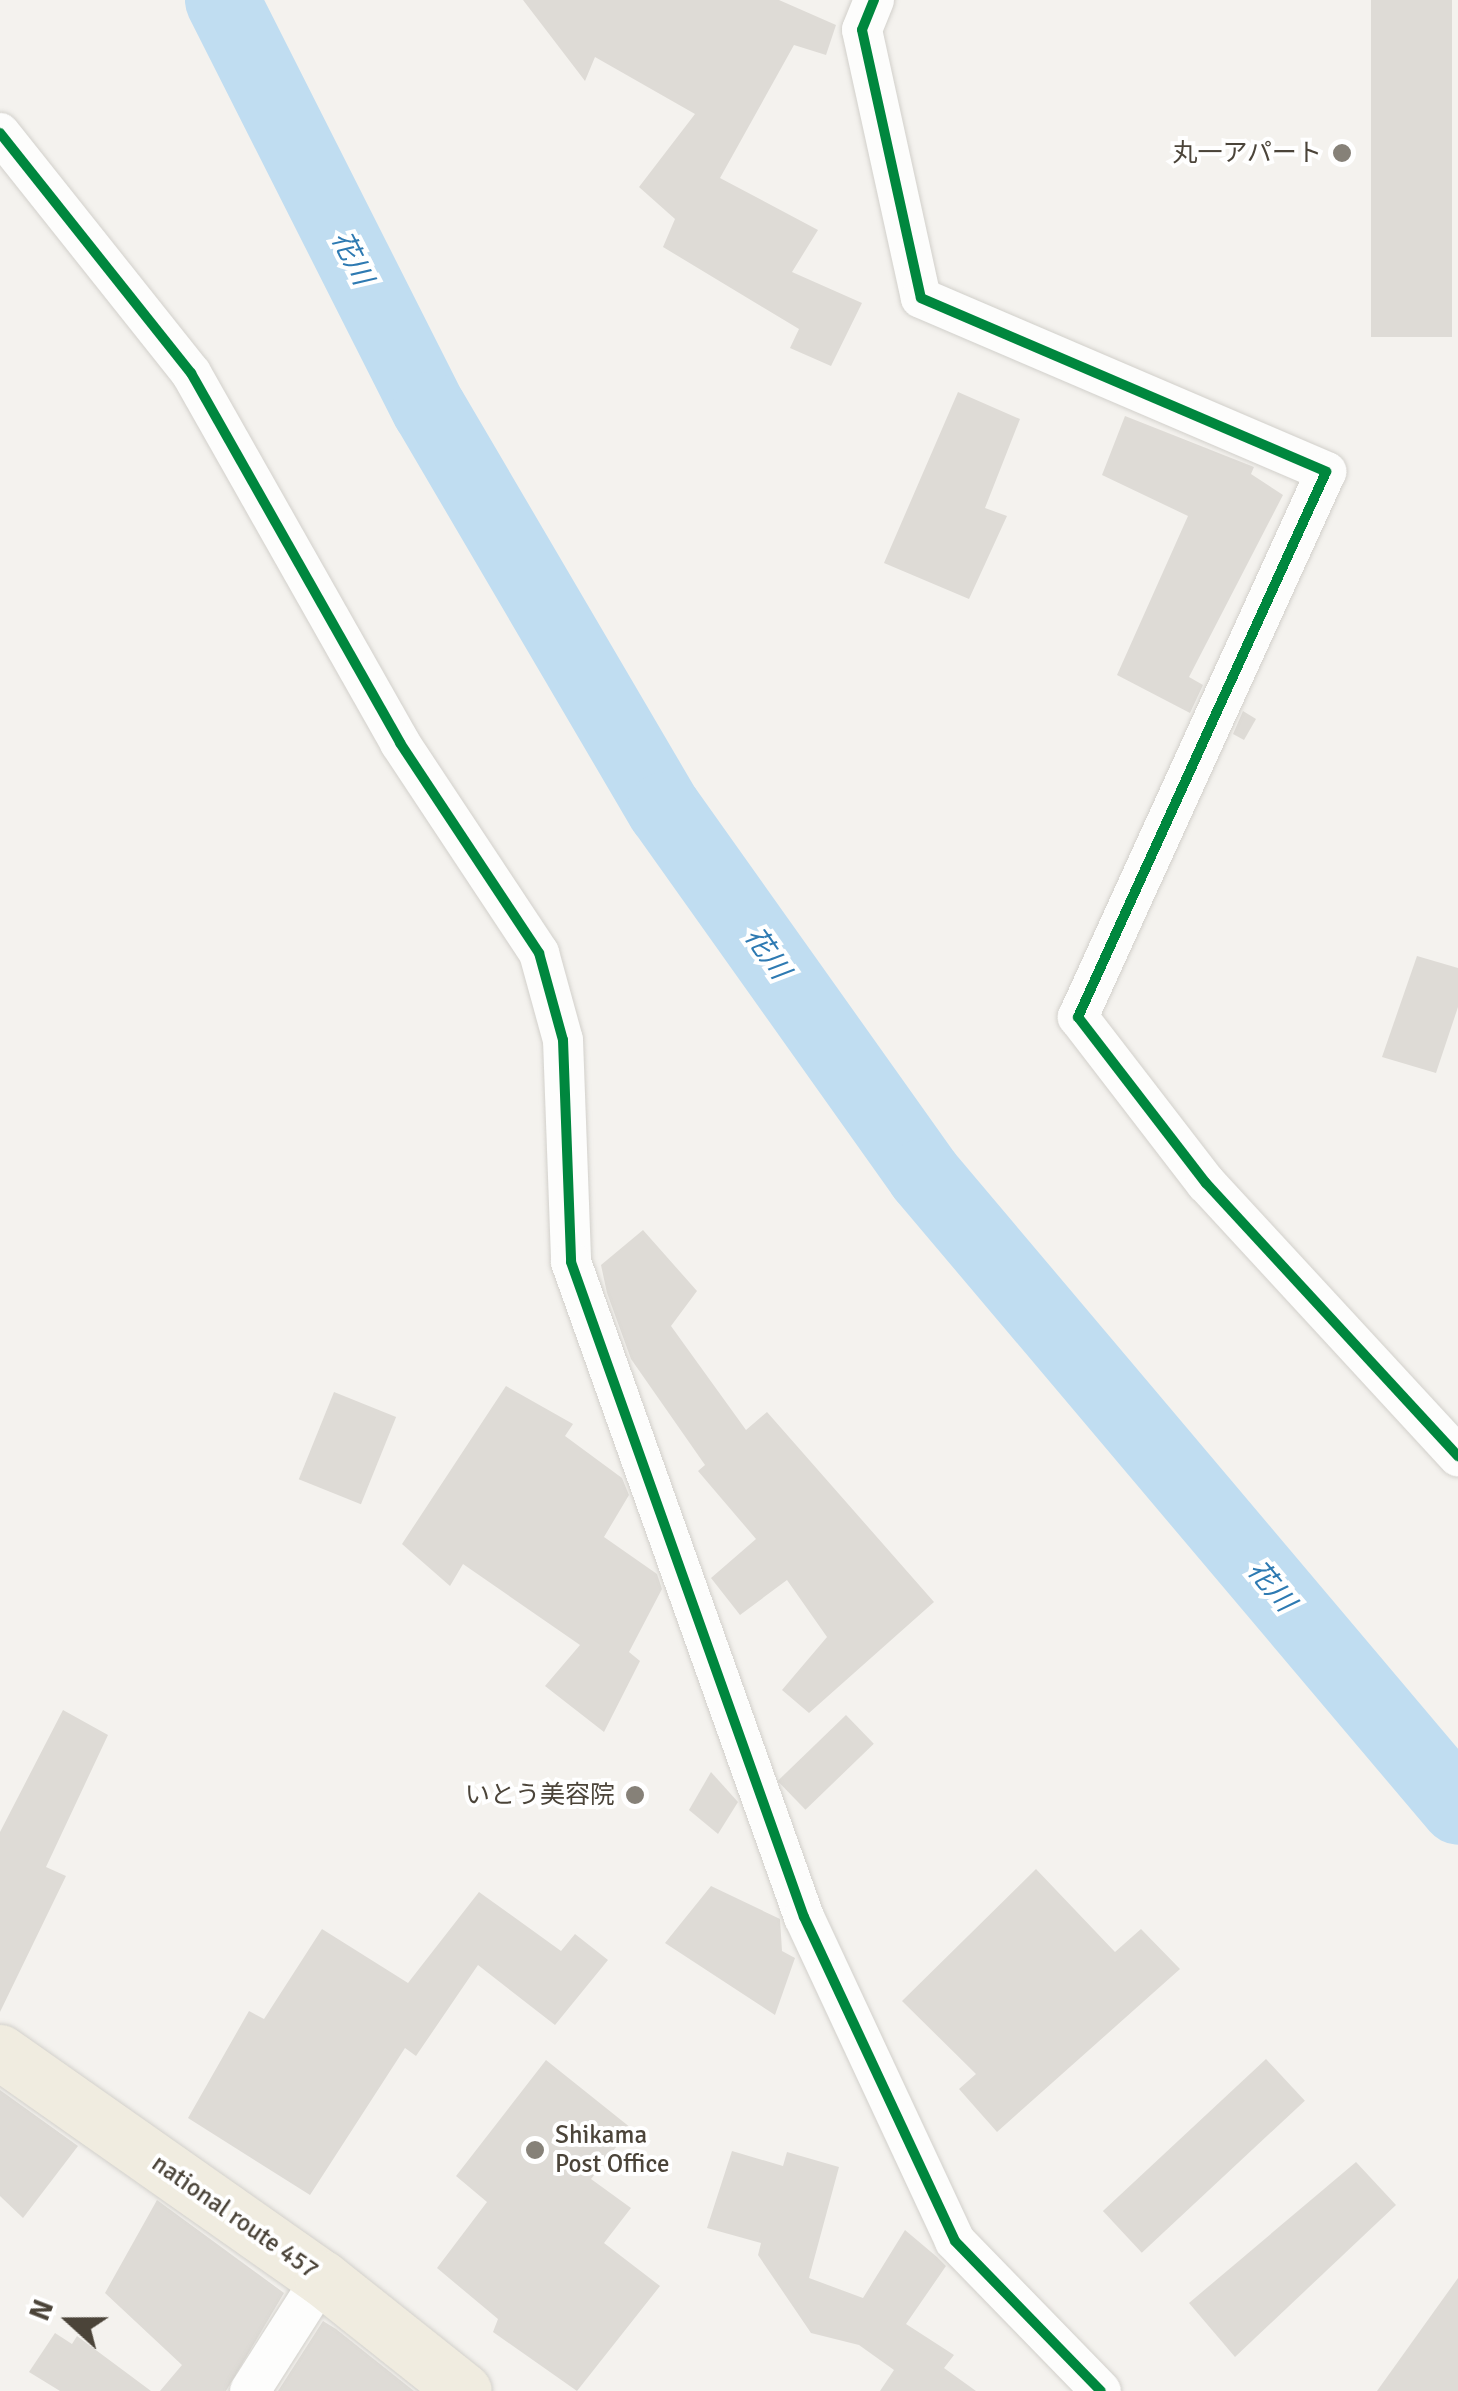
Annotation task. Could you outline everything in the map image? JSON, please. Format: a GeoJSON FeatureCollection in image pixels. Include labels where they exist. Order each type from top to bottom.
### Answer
{"type":"FeatureCollection","features":[{"type":"Feature","properties":{"kind":"highway","name":"national route 457"},"geometry":{"type":"LineString","coordinates":[[0,2052],[322,2278],[464,2391]]}},
{"type":"Feature","properties":{"kind":"street"},"geometry":{"type":"LineString","coordinates":[[874,0],[862,30],[921,298],[1326,472],[1078,1017],[1206,1183],[1458,1456]]}},
{"type":"Feature","properties":{"kind":"street"},"geometry":{"type":"LineString","coordinates":[[0,133],[191,374],[400,742],[540,952],[562,1040],[572,1262],[804,1917],[955,2241],[1100,2391]]}},
{"type":"Feature","properties":{"kind":"street"},"geometry":{"type":"LineString","coordinates":[[250,2391],[322,2278]]}},
{"type":"Feature","properties":{"kind":"building"},"geometry":{"type":"Polygon","coordinates":[[[523,0],[779,0],[836,25],[826,55],[794,45],[720,178],[818,230],[792,272],[862,303],[831,366],[790,348],[799,329],[663,247],[675,219],[639,187],[695,114],[595,57],[585,81],[523,0]]]}},
{"type":"Feature","properties":{"kind":"building"},"geometry":{"type":"Polygon","coordinates":[[[1371,0],[1452,0],[1452,337],[1371,337],[1371,0]]]}},
{"type":"Feature","properties":{"kind":"building"},"geometry":{"type":"Polygon","coordinates":[[[958,392],[1020,419],[985,508],[1007,516],[969,599],[884,563],[958,392]]]}},
{"type":"Feature","properties":{"kind":"building"},"geometry":{"type":"Polygon","coordinates":[[[1125,416],[1254,467],[1251,474],[1283,495],[1189,677],[1203,685],[1190,713],[1117,675],[1188,516],[1102,475],[1125,416]]]}},
{"type":"Feature","properties":{"kind":"building"},"geometry":{"type":"Polygon","coordinates":[[[1243,711],[1256,719],[1244,740],[1233,734],[1243,711]]]}},
{"type":"Feature","properties":{"kind":"building"},"geometry":{"type":"Polygon","coordinates":[[[1417,956],[1458,968],[1458,1007],[1436,1073],[1382,1057],[1417,956]]]}},
{"type":"Feature","properties":{"kind":"building"},"geometry":{"type":"Polygon","coordinates":[[[643,1230],[697,1291],[671,1326],[746,1430],[767,1412],[934,1602],[809,1713],[782,1690],[827,1637],[787,1580],[740,1615],[711,1578],[756,1539],[698,1471],[705,1465],[631,1359],[607,1293],[601,1265],[643,1230]]]}},
{"type":"Feature","properties":{"kind":"building"},"geometry":{"type":"Polygon","coordinates":[[[506,1386],[573,1424],[565,1436],[622,1478],[629,1495],[604,1537],[657,1574],[662,1589],[629,1652],[640,1661],[604,1732],[545,1686],[580,1645],[463,1564],[450,1586],[402,1544],[506,1386]]]}},
{"type":"Feature","properties":{"kind":"building"},"geometry":{"type":"Polygon","coordinates":[[[334,1392],[396,1417],[361,1504],[299,1479],[334,1392]]]}},
{"type":"Feature","properties":{"kind":"building"},"geometry":{"type":"Polygon","coordinates":[[[63,1710],[108,1735],[46,1867],[66,1876],[0,2012],[0,1832],[63,1710]]]}},
{"type":"Feature","properties":{"kind":"building"},"geometry":{"type":"Polygon","coordinates":[[[846,1715],[874,1744],[805,1810],[778,1781],[846,1715]]]}},
{"type":"Feature","properties":{"kind":"building"},"geometry":{"type":"Polygon","coordinates":[[[711,1772],[738,1802],[718,1834],[689,1810],[711,1772]]]}},
{"type":"Feature","properties":{"kind":"building"},"geometry":{"type":"Polygon","coordinates":[[[1036,1869],[1115,1952],[1141,1929],[1180,1969],[997,2132],[959,2089],[976,2074],[902,2001],[1036,1869]]]}},
{"type":"Feature","properties":{"kind":"building"},"geometry":{"type":"Polygon","coordinates":[[[711,1886],[780,1919],[782,1951],[795,1958],[775,2015],[665,1943],[711,1886]]]}},
{"type":"Feature","properties":{"kind":"building"},"geometry":{"type":"Polygon","coordinates":[[[479,1892],[561,1951],[575,1934],[608,1960],[555,2025],[478,1965],[416,2056],[405,2048],[310,2195],[188,2118],[249,2011],[264,2019],[322,1929],[408,1983],[479,1892]]]}},
{"type":"Feature","properties":{"kind":"building"},"geometry":{"type":"Polygon","coordinates":[[[1266,2059],[1305,2101],[1142,2253],[1103,2211],[1266,2059]]]}},
{"type":"Feature","properties":{"kind":"building"},"geometry":{"type":"Polygon","coordinates":[[[546,2060],[631,2128],[591,2179],[631,2208],[604,2243],[660,2286],[577,2391],[493,2332],[498,2319],[437,2268],[487,2202],[456,2176],[546,2060]]]}},
{"type":"Feature","properties":{"kind":"building"},"geometry":{"type":"Polygon","coordinates":[[[0,2090],[78,2146],[23,2218],[0,2196],[0,2090]]]}},
{"type":"Feature","properties":{"kind":"building"},"geometry":{"type":"Polygon","coordinates":[[[732,2151],[783,2166],[787,2152],[839,2167],[809,2278],[863,2298],[905,2230],[937,2257],[946,2266],[906,2324],[954,2355],[944,2368],[976,2391],[880,2391],[894,2370],[859,2345],[811,2333],[758,2255],[761,2243],[707,2228],[732,2151]]]}},
{"type":"Feature","properties":{"kind":"building"},"geometry":{"type":"Polygon","coordinates":[[[1356,2162],[1396,2205],[1235,2357],[1189,2303],[1356,2162]]]}},
{"type":"Feature","properties":{"kind":"building"},"geometry":{"type":"Polygon","coordinates":[[[157,2200],[284,2293],[226,2391],[160,2391],[182,2365],[105,2293],[157,2200]]]}},
{"type":"Feature","properties":{"kind":"building"},"geometry":{"type":"Polygon","coordinates":[[[1458,2278],[1458,2391],[1377,2391],[1458,2278]]]}},
{"type":"Feature","properties":{"kind":"building"},"geometry":{"type":"Polygon","coordinates":[[[323,2321],[336,2329],[414,2391],[278,2391],[323,2321]]]}},
{"type":"Feature","properties":{"kind":"building"},"geometry":{"type":"Polygon","coordinates":[[[55,2333],[72,2344],[77,2336],[151,2391],[60,2391],[29,2372],[55,2333]]]}},
{"type":"Feature","properties":{"kind":"waterway","name":"花川"},"geometry":{"type":"LineString","coordinates":[[222,0],[429,409],[664,809],[924,1175],[1458,1807]]}},
{"type":"Feature","properties":{"kind":"cycle path"},"geometry":{"type":"LineString","coordinates":[[874,0],[862,30],[921,298],[1326,472],[1078,1017],[1206,1183],[1458,1456]]}},
{"type":"Feature","properties":{"kind":"cycle path"},"geometry":{"type":"LineString","coordinates":[[0,133],[191,373],[400,743],[539,953],[563,1040],[571,1262],[804,1917],[955,2241],[1101,2391]]}},
{"type":"Feature","properties":{"kind":"place","name":"丸一アパート"},"geometry":{"type":"Point","coordinates":[1342,153]}},
{"type":"Feature","properties":{"kind":"place","name":"いとう美容院"},"geometry":{"type":"Point","coordinates":[635,1795]}},
{"type":"Feature","properties":{"kind":"place","name":"Shikama Post Office"},"geometry":{"type":"Point","coordinates":[535,2150]}}]}
